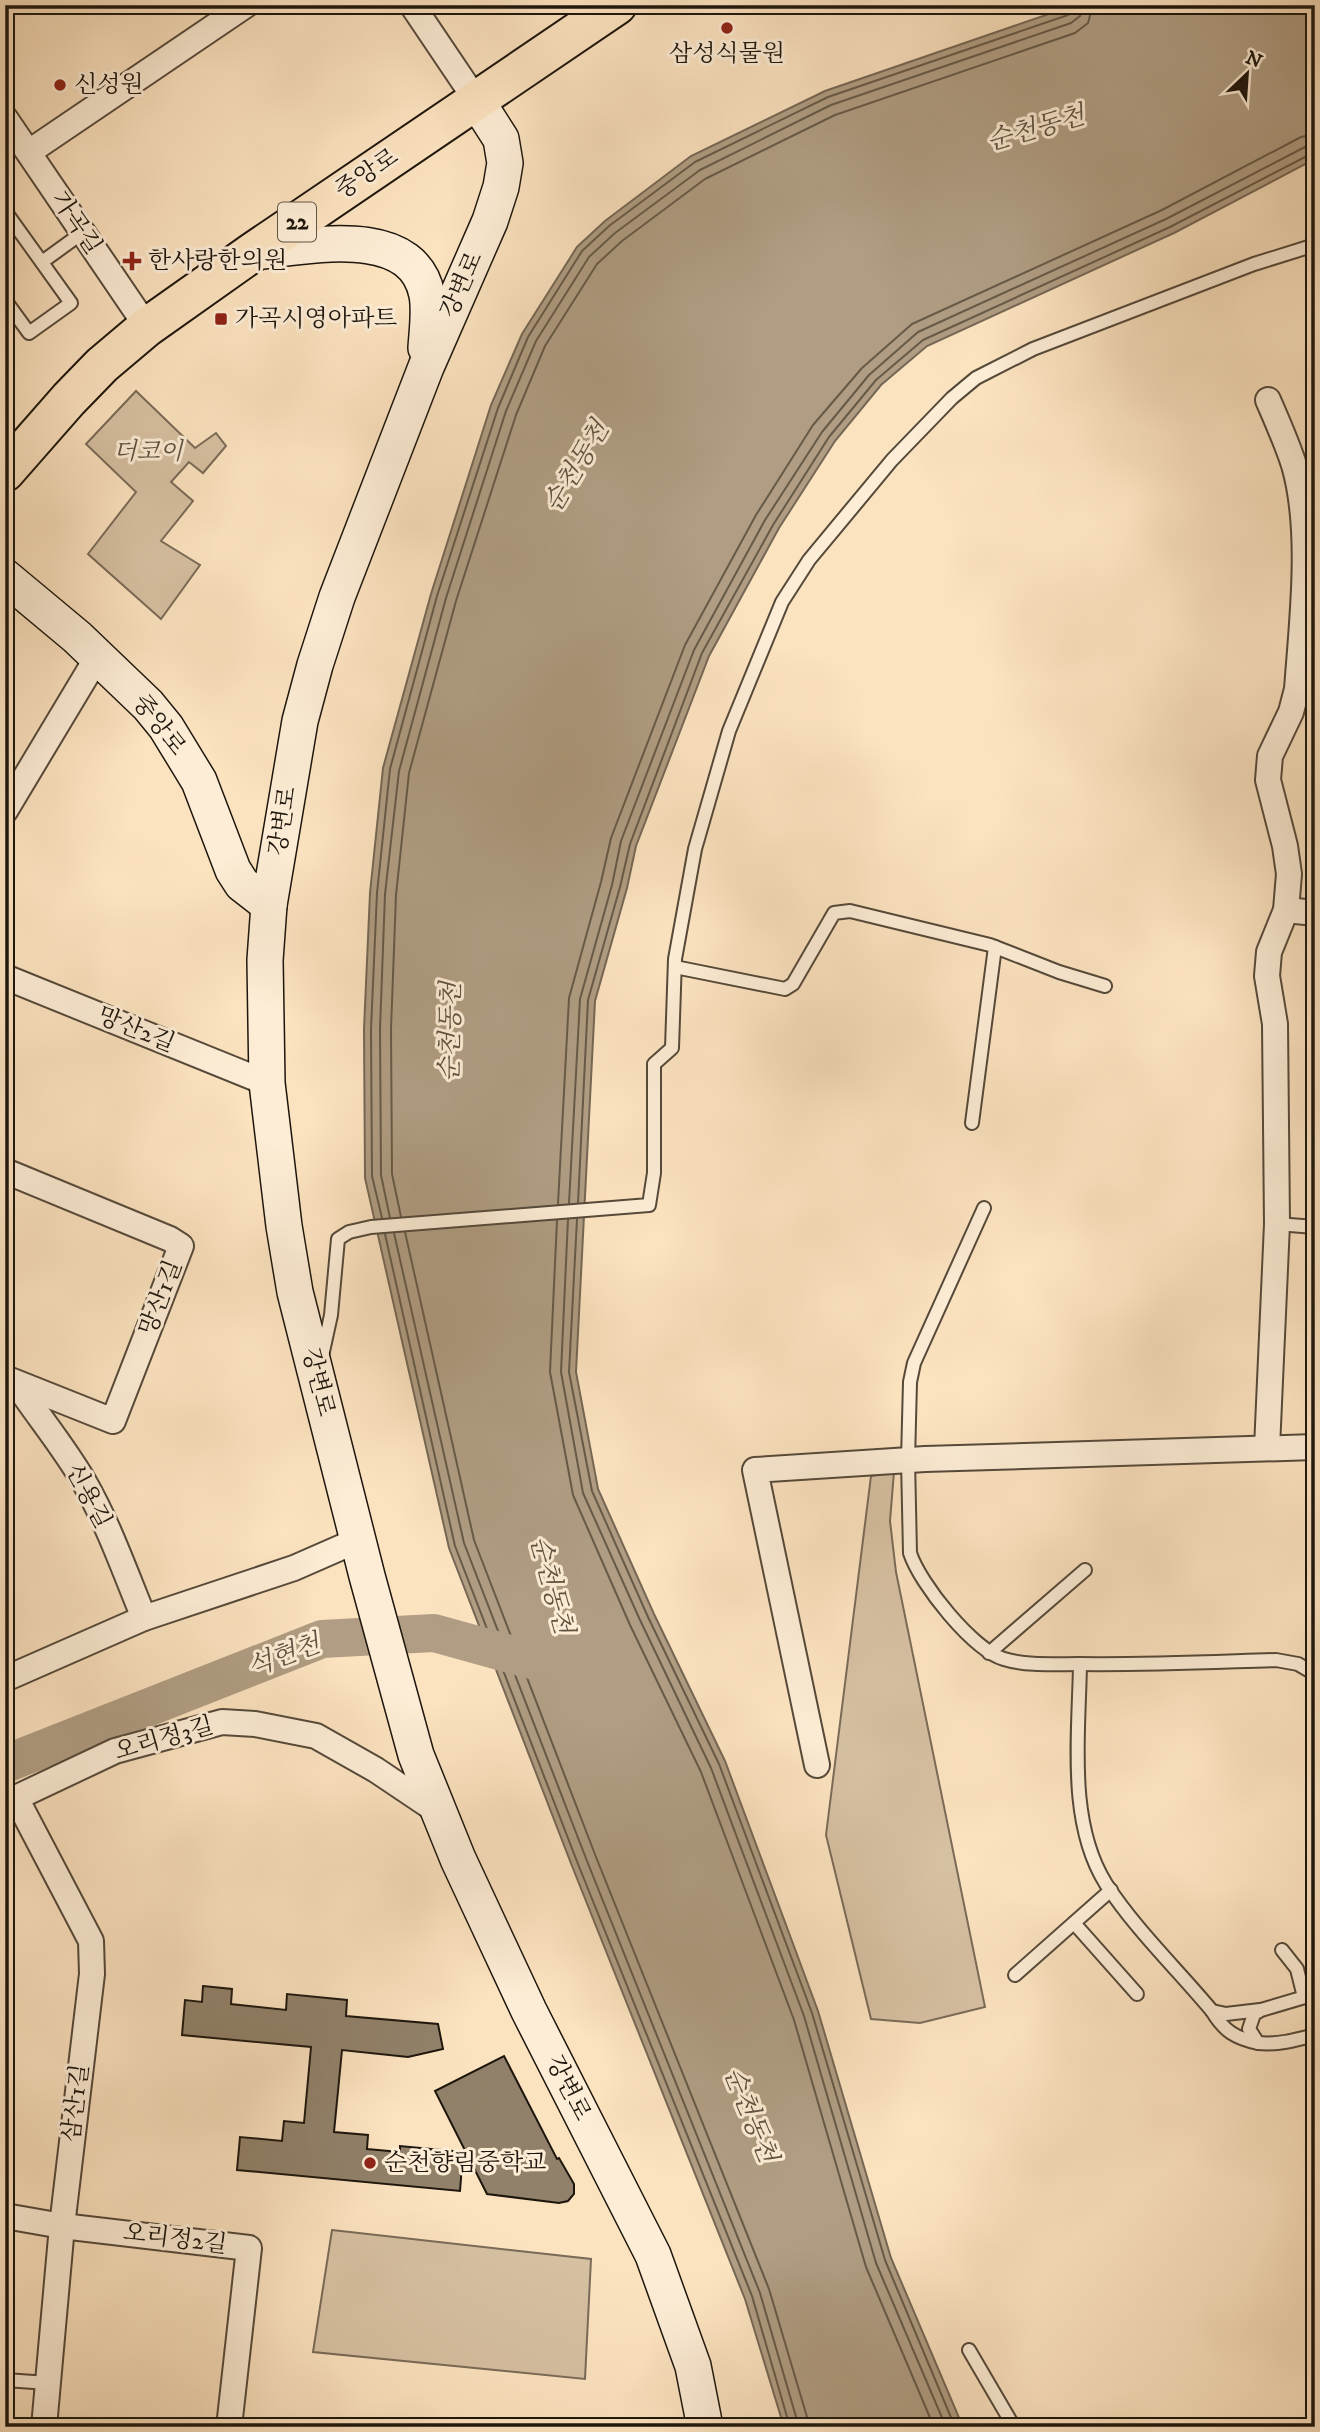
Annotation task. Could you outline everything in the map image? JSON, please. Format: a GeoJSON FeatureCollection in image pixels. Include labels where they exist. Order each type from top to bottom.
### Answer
{"type":"FeatureCollection","features":[{"type":"Feature","properties":{"kind":"main road","name":"중앙로"},"geometry":{"type":"LineString","coordinates":[[5,472],[69,399],[147,327],[617,5]]}},
{"type":"Feature","properties":{"kind":"main road","name":"강변로"},"geometry":{"type":"LineString","coordinates":[[476,100],[502,139],[505,163],[501,187],[490,221],[426,367],[337,597],[300,721],[269,905],[265,960],[267,1083],[295,1292],[367,1576],[416,1755],[437,1811],[529,2011],[653,2255],[692,2365],[705,2427]]}},
{"type":"Feature","properties":{"kind":"main road"},"geometry":{"type":"LineString","coordinates":[[253,252],[366,244],[394,252],[413,266],[427,295],[426,367]]}},
{"type":"Feature","properties":{"kind":"main road","name":"중앙로"},"geometry":{"type":"LineString","coordinates":[[5,577],[98,656],[148,705],[166,727],[199,781],[233,870],[242,884],[269,905]]}},
{"type":"Feature","properties":{"kind":"street"},"geometry":{"type":"LineString","coordinates":[[29,152],[246,5]]}},
{"type":"Feature","properties":{"kind":"street"},"geometry":{"type":"LineString","coordinates":[[412,5],[476,100]]}},
{"type":"Feature","properties":{"kind":"street","name":"가곡길"},"geometry":{"type":"LineString","coordinates":[[5,118],[147,327]]}},
{"type":"Feature","properties":{"kind":"street"},"geometry":{"type":"LineString","coordinates":[[1268,400],[1294,466],[1300,495],[1304,543],[1297,688],[1286,724],[1270,756],[1268,780],[1285,846],[1289,874],[1286,910],[1269,952],[1267,976],[1275,1024],[1277,1224],[1268,1448]]}},
{"type":"Feature","properties":{"kind":"street"},"geometry":{"type":"LineString","coordinates":[[5,811],[98,656]]}},
{"type":"Feature","properties":{"kind":"street"},"geometry":{"type":"LineString","coordinates":[[1286,910],[1315,914]]}},
{"type":"Feature","properties":{"kind":"street","name":"망산2길"},"geometry":{"type":"LineString","coordinates":[[5,977],[267,1083]]}},
{"type":"Feature","properties":{"kind":"street","name":"망산1길"},"geometry":{"type":"LineString","coordinates":[[5,1171],[170,1239],[181,1246],[113,1420],[11,1381]]}},
{"type":"Feature","properties":{"kind":"street","name":"신용길"},"geometry":{"type":"LineString","coordinates":[[11,1381],[59,1442],[84,1482],[144,1618]]}},
{"type":"Feature","properties":{"kind":"street"},"geometry":{"type":"LineString","coordinates":[[817,1765],[755,1470],[908,1460],[1315,1447]]}},
{"type":"Feature","properties":{"kind":"street"},"geometry":{"type":"LineString","coordinates":[[5,1679],[144,1618],[294,1568],[358,1540]]}},
{"type":"Feature","properties":{"kind":"street","name":"오리정3길"},"geometry":{"type":"LineString","coordinates":[[11,1800],[115,1751],[222,1722],[255,1724],[316,1737],[376,1770],[437,1811]]}},
{"type":"Feature","properties":{"kind":"street","name":"삼산1길"},"geometry":{"type":"LineString","coordinates":[[11,1800],[91,1941],[92,1974],[62,2226],[44,2427]]}},
{"type":"Feature","properties":{"kind":"street","name":"오리정2길"},"geometry":{"type":"LineString","coordinates":[[5,2216],[62,2226],[249,2248],[229,2427]]}},
{"type":"Feature","properties":{"kind":"lane"},"geometry":{"type":"LineString","coordinates":[[5,211],[71,303],[29,333],[5,300]]}},
{"type":"Feature","properties":{"kind":"lane"},"geometry":{"type":"LineString","coordinates":[[42,262],[82,233]]}},
{"type":"Feature","properties":{"kind":"lane"},"geometry":{"type":"LineString","coordinates":[[317,1377],[331,1315],[338,1239],[349,1233],[370,1227],[649,1205],[654,1173],[654,1064],[672,1048],[675,967],[695,849],[729,731],[782,602],[809,560],[892,460],[952,398],[976,378],[1033,349],[1254,264],[1315,245]]}},
{"type":"Feature","properties":{"kind":"lane"},"geometry":{"type":"LineString","coordinates":[[675,967],[785,989],[793,984],[834,913],[850,911],[995,947],[1059,972],[1105,986]]}},
{"type":"Feature","properties":{"kind":"lane"},"geometry":{"type":"LineString","coordinates":[[972,1123],[995,947]]}},
{"type":"Feature","properties":{"kind":"lane"},"geometry":{"type":"LineString","coordinates":[[984,1208],[914,1363],[910,1382],[908,1460],[911,1553],[915,1566],[945,1609],[983,1650],[1003,1659],[1028,1664],[1276,1660],[1298,1664],[1315,1674]]}},
{"type":"Feature","properties":{"kind":"lane"},"geometry":{"type":"LineString","coordinates":[[1277,1224],[1315,1227]]}},
{"type":"Feature","properties":{"kind":"lane"},"geometry":{"type":"LineString","coordinates":[[989,1653],[1085,1570]]}},
{"type":"Feature","properties":{"kind":"lane"},"geometry":{"type":"LineString","coordinates":[[1080,1664],[1081,1812],[1089,1844],[1105,1883],[1136,1924],[1232,2035],[1258,2043],[1284,2043],[1315,2035]]}},
{"type":"Feature","properties":{"kind":"lane"},"geometry":{"type":"LineString","coordinates":[[1015,1975],[1111,1890]]}},
{"type":"Feature","properties":{"kind":"lane"},"geometry":{"type":"LineString","coordinates":[[1074,1923],[1137,1994]]}},
{"type":"Feature","properties":{"kind":"lane"},"geometry":{"type":"LineString","coordinates":[[1212,2011],[1226,2014],[1261,2010],[1310,1995],[1297,1969],[1282,1950]]}},
{"type":"Feature","properties":{"kind":"lane"},"geometry":{"type":"LineString","coordinates":[[1258,2043],[1250,2029],[1254,2014],[1261,2010]]}},
{"type":"Feature","properties":{"kind":"lane"},"geometry":{"type":"LineString","coordinates":[[969,2350],[1014,2427]]}},
{"type":"Feature","properties":{"kind":"lane"},"geometry":{"type":"LineString","coordinates":[[5,2380],[48,2382]]}},
{"type":"Feature","properties":{"kind":"green space","name":"더코이"},"geometry":{"type":"Polygon","coordinates":[[[136,391],[195,448],[216,433],[226,446],[203,473],[189,462],[171,482],[193,501],[161,541],[200,565],[161,619],[88,554],[136,492],[86,444],[136,391]]]}},
{"type":"Feature","properties":{"kind":"green space"},"geometry":{"type":"Polygon","coordinates":[[[894,1472],[890,1521],[896,1572],[985,2007],[920,2023],[871,2019],[826,1835],[871,1476],[894,1472]]]}},
{"type":"Feature","properties":{"kind":"green space"},"geometry":{"type":"Polygon","coordinates":[[[332,2230],[591,2259],[585,2379],[313,2352],[332,2230]]]}},
{"type":"Feature","properties":{"kind":"water","name":"순천동천"},"geometry":{"type":"Polygon","coordinates":[[[1075,5],[1315,5],[1315,159],[1174,233],[927,346],[881,385],[835,441],[779,528],[709,656],[636,846],[595,1001],[576,1372],[598,1489],[654,1614],[725,1761],[818,2011],[891,2258],[963,2427],[784,2427],[745,2299],[572,1866],[449,1548],[365,1178],[364,1029],[370,893],[383,768],[431,594],[491,405],[522,334],[577,247],[605,221],[691,156],[825,91],[1075,5]]]}},
{"type":"Feature","properties":{"kind":"building"},"geometry":{"type":"Polygon","coordinates":[[[203,1986],[232,1989],[231,2004],[286,2010],[287,1994],[347,2000],[346,2016],[438,2024],[443,2049],[408,2057],[342,2050],[334,2132],[368,2135],[367,2149],[400,2152],[400,2146],[463,2152],[460,2191],[237,2170],[240,2137],[282,2141],[284,2121],[304,2123],[311,2047],[182,2035],[185,2000],[202,2002],[203,1986]]]}},
{"type":"Feature","properties":{"kind":"building"},"geometry":{"type":"Polygon","coordinates":[[[504,2056],[557,2159],[559,2158],[574,2184],[574,2194],[568,2201],[559,2203],[487,2194],[435,2091],[504,2056]]]}},
{"type":"Feature","properties":{"kind":"waterway","name":"석현천"},"geometry":{"type":"LineString","coordinates":[[5,1764],[322,1639],[434,1633],[539,1662]]}},
{"type":"Feature","properties":{"kind":"place","name":"삼성식물원"},"geometry":{"type":"Point","coordinates":[727,28]}},
{"type":"Feature","properties":{"kind":"place","name":"신성원"},"geometry":{"type":"Point","coordinates":[60,85]}},
{"type":"Feature","properties":{"kind":"place","name":"한사랑한의원"},"geometry":{"type":"Point","coordinates":[132,261]}},
{"type":"Feature","properties":{"kind":"place","name":"가곡시영아파트"},"geometry":{"type":"Point","coordinates":[221,319]}},
{"type":"Feature","properties":{"kind":"place","name":"순천향림중학교"},"geometry":{"type":"Point","coordinates":[370,2163]}}]}
